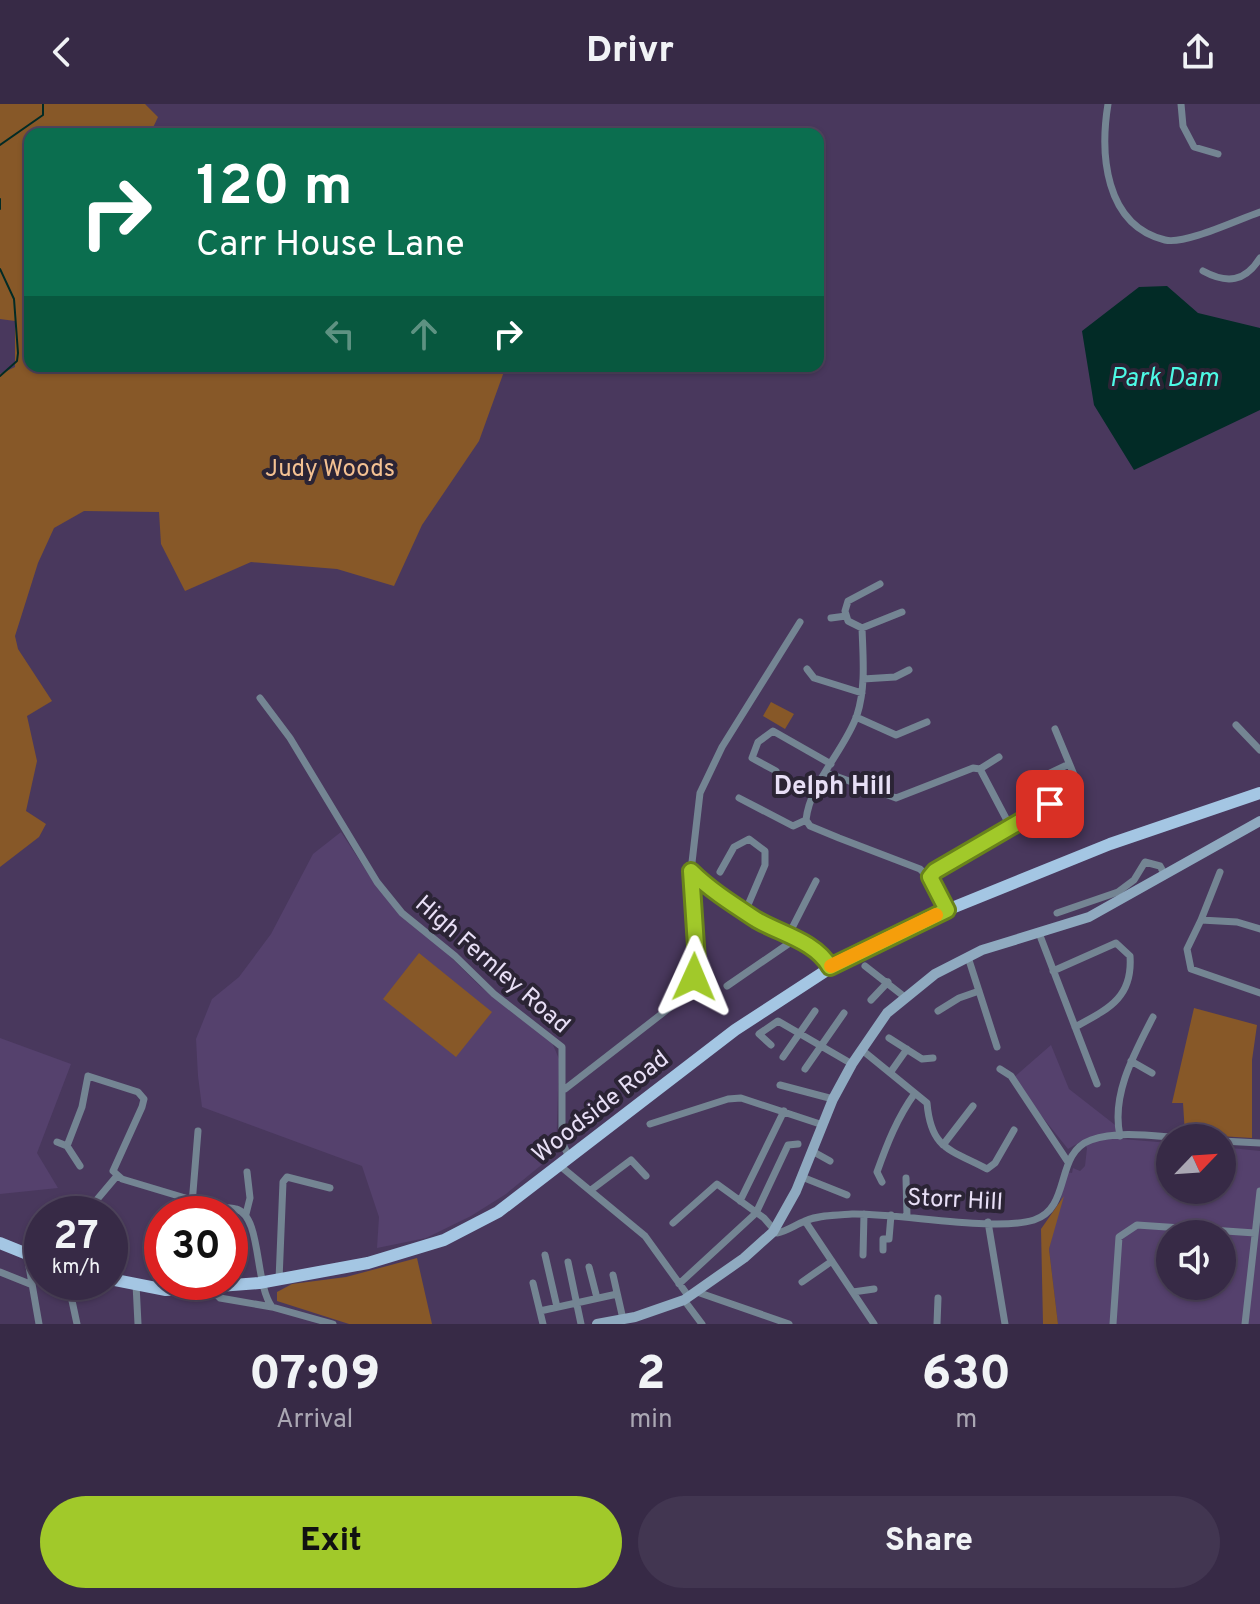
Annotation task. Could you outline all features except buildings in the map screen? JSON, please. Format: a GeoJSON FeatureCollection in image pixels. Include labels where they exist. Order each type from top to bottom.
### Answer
{"type":"FeatureCollection","features":[{"type":"Feature","properties":{"kind":"main road","name":"Woodside Road"},"geometry":{"type":"LineString","coordinates":[[248,1284],[368,1263],[444,1240],[498,1212],[735,1030],[830,967],[947,910],[1110,844],[1260,793]]}},
{"type":"Feature","properties":{"kind":"main road"},"geometry":{"type":"LineString","coordinates":[[597,1324],[623,1319],[690,1296],[744,1258],[773,1232],[802,1177],[833,1099],[852,1064],[887,1013],[935,974],[968,957],[1089,917],[1260,821]]}},
{"type":"Feature","properties":{"kind":"main road"},"geometry":{"type":"LineString","coordinates":[[0,1243],[24,1254]]}},
{"type":"Feature","properties":{"kind":"main road","name":"Woodside Road"},"geometry":{"type":"LineString","coordinates":[[128,1282],[144,1286]]}},
{"type":"Feature","properties":{"kind":"street"},"geometry":{"type":"LineString","coordinates":[[1108,104],[1102,139],[1109,188],[1132,222],[1166,241],[1190,237],[1260,212]]}},
{"type":"Feature","properties":{"kind":"street"},"geometry":{"type":"LineString","coordinates":[[1181,104],[1183,126],[1194,147],[1218,154]]}},
{"type":"Feature","properties":{"kind":"street"},"geometry":{"type":"LineString","coordinates":[[1203,271],[1227,281],[1256,272],[1260,258]]}},
{"type":"Feature","properties":{"kind":"street"},"geometry":{"type":"LineString","coordinates":[[880,584],[848,601],[846,616],[852,625],[862,628],[902,612]]}},
{"type":"Feature","properties":{"kind":"street"},"geometry":{"type":"LineString","coordinates":[[831,618],[846,616]]}},
{"type":"Feature","properties":{"kind":"street"},"geometry":{"type":"LineString","coordinates":[[565,1089],[686,995],[697,961],[691,871],[697,810],[706,777],[800,622]]}},
{"type":"Feature","properties":{"kind":"street"},"geometry":{"type":"LineString","coordinates":[[739,798],[793,826],[806,820],[814,793],[856,717],[863,679],[862,628]]}},
{"type":"Feature","properties":{"kind":"street"},"geometry":{"type":"LineString","coordinates":[[807,669],[814,678],[825,683],[862,693]]}},
{"type":"Feature","properties":{"kind":"street"},"geometry":{"type":"LineString","coordinates":[[863,679],[895,677],[909,670]]}},
{"type":"Feature","properties":{"kind":"street","name":"High Fernley Road"},"geometry":{"type":"LineString","coordinates":[[260,698],[290,738],[377,882],[402,913],[455,956],[494,994],[562,1047],[564,1161]]}},
{"type":"Feature","properties":{"kind":"street"},"geometry":{"type":"LineString","coordinates":[[856,717],[896,735],[927,722]]}},
{"type":"Feature","properties":{"kind":"street"},"geometry":{"type":"LineString","coordinates":[[1236,725],[1260,750]]}},
{"type":"Feature","properties":{"kind":"street"},"geometry":{"type":"LineString","coordinates":[[930,877],[1010,826],[1077,789],[1055,729]]}},
{"type":"Feature","properties":{"kind":"street"},"geometry":{"type":"LineString","coordinates":[[776,771],[752,758],[758,742],[773,731],[831,764]]}},
{"type":"Feature","properties":{"kind":"street"},"geometry":{"type":"LineString","coordinates":[[827,773],[896,798],[973,768],[980,769],[999,757]]}},
{"type":"Feature","properties":{"kind":"street"},"geometry":{"type":"LineString","coordinates":[[1027,784],[1069,764]]}},
{"type":"Feature","properties":{"kind":"street"},"geometry":{"type":"LineString","coordinates":[[980,769],[1010,826]]}},
{"type":"Feature","properties":{"kind":"street"},"geometry":{"type":"LineString","coordinates":[[806,820],[810,826],[920,869],[930,877],[947,910]]}},
{"type":"Feature","properties":{"kind":"street"},"geometry":{"type":"LineString","coordinates":[[720,872],[734,847],[749,839],[765,851],[765,865],[745,912]]}},
{"type":"Feature","properties":{"kind":"street"},"geometry":{"type":"LineString","coordinates":[[1057,913],[1118,892],[1134,880],[1145,862],[1160,866],[1165,875]]}},
{"type":"Feature","properties":{"kind":"street"},"geometry":{"type":"LineString","coordinates":[[691,871],[745,912],[814,948],[830,967]]}},
{"type":"Feature","properties":{"kind":"street"},"geometry":{"type":"LineString","coordinates":[[1220,872],[1187,949],[1191,969],[1260,993]]}},
{"type":"Feature","properties":{"kind":"street"},"geometry":{"type":"LineString","coordinates":[[727,986],[791,938],[816,881]]}},
{"type":"Feature","properties":{"kind":"street"},"geometry":{"type":"LineString","coordinates":[[1201,920],[1237,922],[1260,929]]}},
{"type":"Feature","properties":{"kind":"street"},"geometry":{"type":"LineString","coordinates":[[1039,933],[1097,1084]]}},
{"type":"Feature","properties":{"kind":"street"},"geometry":{"type":"LineString","coordinates":[[1053,971],[1116,943],[1130,956],[1131,977],[1113,1006],[1075,1027]]}},
{"type":"Feature","properties":{"kind":"street"},"geometry":{"type":"LineString","coordinates":[[968,957],[997,1047]]}},
{"type":"Feature","properties":{"kind":"street"},"geometry":{"type":"LineString","coordinates":[[865,966],[906,998]]}},
{"type":"Feature","properties":{"kind":"street"},"geometry":{"type":"LineString","coordinates":[[871,1000],[888,982]]}},
{"type":"Feature","properties":{"kind":"street"},"geometry":{"type":"LineString","coordinates":[[938,1011],[959,998],[979,991]]}},
{"type":"Feature","properties":{"kind":"street"},"geometry":{"type":"LineString","coordinates":[[783,1057],[815,1011]]}},
{"type":"Feature","properties":{"kind":"street"},"geometry":{"type":"LineString","coordinates":[[805,1069],[844,1013]]}},
{"type":"Feature","properties":{"kind":"street"},"geometry":{"type":"LineString","coordinates":[[1153,1017],[1131,1061],[1115,1114],[1120,1136],[1156,1137]]}},
{"type":"Feature","properties":{"kind":"street"},"geometry":{"type":"LineString","coordinates":[[771,1045],[759,1034],[778,1021],[852,1064]]}},
{"type":"Feature","properties":{"kind":"street"},"geometry":{"type":"LineString","coordinates":[[889,1038],[922,1059],[933,1058]]}},
{"type":"Feature","properties":{"kind":"street"},"geometry":{"type":"LineString","coordinates":[[890,1073],[907,1049]]}},
{"type":"Feature","properties":{"kind":"street"},"geometry":{"type":"LineString","coordinates":[[862,1050],[927,1103],[929,1129],[943,1145],[987,1169],[995,1163],[1014,1130]]}},
{"type":"Feature","properties":{"kind":"street"},"geometry":{"type":"LineString","coordinates":[[1131,1061],[1152,1073]]}},
{"type":"Feature","properties":{"kind":"street"},"geometry":{"type":"LineString","coordinates":[[1000,1069],[1011,1076],[1068,1162]]}},
{"type":"Feature","properties":{"kind":"street"},"geometry":{"type":"LineString","coordinates":[[67,1146],[82,1107],[88,1076],[138,1092],[144,1099],[123,1155],[114,1165],[116,1177],[100,1196]]}},
{"type":"Feature","properties":{"kind":"street"},"geometry":{"type":"LineString","coordinates":[[780,1085],[833,1099]]}},
{"type":"Feature","properties":{"kind":"street"},"geometry":{"type":"LineString","coordinates":[[882,1182],[877,1172],[887,1143],[915,1093]]}},
{"type":"Feature","properties":{"kind":"street"},"geometry":{"type":"LineString","coordinates":[[650,1124],[728,1099],[741,1098],[823,1125]]}},
{"type":"Feature","properties":{"kind":"street"},"geometry":{"type":"LineString","coordinates":[[943,1145],[973,1106]]}},
{"type":"Feature","properties":{"kind":"street"},"geometry":{"type":"LineString","coordinates":[[740,1201],[784,1111]]}},
{"type":"Feature","properties":{"kind":"street"},"geometry":{"type":"LineString","coordinates":[[193,1196],[198,1131]]}},
{"type":"Feature","properties":{"kind":"street","name":"Storr Hill"},"geometry":{"type":"LineString","coordinates":[[773,1232],[780,1233],[805,1221],[864,1214],[988,1222],[1035,1220],[1047,1212],[1057,1199],[1068,1162],[1077,1147],[1092,1139],[1120,1136]]}},
{"type":"Feature","properties":{"kind":"street"},"geometry":{"type":"LineString","coordinates":[[57,1142],[67,1146],[80,1166]]}},
{"type":"Feature","properties":{"kind":"street"},"geometry":{"type":"LineString","coordinates":[[1236,1142],[1260,1143]]}},
{"type":"Feature","properties":{"kind":"street"},"geometry":{"type":"LineString","coordinates":[[679,1284],[756,1213],[788,1145],[798,1144]]}},
{"type":"Feature","properties":{"kind":"street"},"geometry":{"type":"LineString","coordinates":[[812,1151],[830,1161]]}},
{"type":"Feature","properties":{"kind":"street"},"geometry":{"type":"LineString","coordinates":[[591,1190],[631,1160],[646,1176]]}},
{"type":"Feature","properties":{"kind":"street"},"geometry":{"type":"LineString","coordinates":[[564,1161],[591,1190],[645,1236],[690,1296],[702,1324]]}},
{"type":"Feature","properties":{"kind":"street"},"geometry":{"type":"LineString","coordinates":[[247,1172],[248,1206]]}},
{"type":"Feature","properties":{"kind":"street"},"geometry":{"type":"LineString","coordinates":[[116,1177],[163,1196]]}},
{"type":"Feature","properties":{"kind":"street"},"geometry":{"type":"LineString","coordinates":[[279,1280],[283,1182],[287,1177],[330,1188]]}},
{"type":"Feature","properties":{"kind":"street"},"geometry":{"type":"LineString","coordinates":[[802,1177],[847,1195]]}},
{"type":"Feature","properties":{"kind":"street"},"geometry":{"type":"LineString","coordinates":[[906,1178],[907,1216]]}},
{"type":"Feature","properties":{"kind":"street"},"geometry":{"type":"LineString","coordinates":[[673,1223],[717,1184],[756,1213],[773,1232]]}},
{"type":"Feature","properties":{"kind":"street"},"geometry":{"type":"LineString","coordinates":[[1245,1324],[1260,1191]]}},
{"type":"Feature","properties":{"kind":"street"},"geometry":{"type":"LineString","coordinates":[[863,1255],[864,1214]]}},
{"type":"Feature","properties":{"kind":"street"},"geometry":{"type":"LineString","coordinates":[[883,1250],[883,1239],[889,1239],[891,1215]]}},
{"type":"Feature","properties":{"kind":"street"},"geometry":{"type":"LineString","coordinates":[[248,1218],[255,1234],[259,1283],[272,1307]]}},
{"type":"Feature","properties":{"kind":"street"},"geometry":{"type":"LineString","coordinates":[[805,1221],[874,1324]]}},
{"type":"Feature","properties":{"kind":"street"},"geometry":{"type":"LineString","coordinates":[[988,1222],[1005,1324]]}},
{"type":"Feature","properties":{"kind":"street"},"geometry":{"type":"LineString","coordinates":[[1113,1324],[1119,1237],[1137,1225],[1255,1233]]}},
{"type":"Feature","properties":{"kind":"street"},"geometry":{"type":"LineString","coordinates":[[545,1255],[557,1307]]}},
{"type":"Feature","properties":{"kind":"street"},"geometry":{"type":"LineString","coordinates":[[802,1282],[832,1261]]}},
{"type":"Feature","properties":{"kind":"street"},"geometry":{"type":"LineString","coordinates":[[568,1262],[581,1324]]}},
{"type":"Feature","properties":{"kind":"street"},"geometry":{"type":"LineString","coordinates":[[589,1267],[597,1298]]}},
{"type":"Feature","properties":{"kind":"street"},"geometry":{"type":"LineString","coordinates":[[0,1272],[24,1282]]}},
{"type":"Feature","properties":{"kind":"street"},"geometry":{"type":"LineString","coordinates":[[613,1275],[623,1319]]}},
{"type":"Feature","properties":{"kind":"street"},"geometry":{"type":"LineString","coordinates":[[0,1279],[16,1279]]}},
{"type":"Feature","properties":{"kind":"street"},"geometry":{"type":"LineString","coordinates":[[533,1283],[543,1324]]}},
{"type":"Feature","properties":{"kind":"street"},"geometry":{"type":"LineString","coordinates":[[136,1284],[138,1324]]}},
{"type":"Feature","properties":{"kind":"street"},"geometry":{"type":"LineString","coordinates":[[853,1292],[874,1289]]}},
{"type":"Feature","properties":{"kind":"street"},"geometry":{"type":"LineString","coordinates":[[540,1311],[617,1294]]}},
{"type":"Feature","properties":{"kind":"street"},"geometry":{"type":"LineString","coordinates":[[690,1296],[789,1324]]}},
{"type":"Feature","properties":{"kind":"street"},"geometry":{"type":"LineString","coordinates":[[937,1324],[938,1298]]}},
{"type":"Feature","properties":{"kind":"street"},"geometry":{"type":"LineString","coordinates":[[34,1300],[39,1324]]}},
{"type":"Feature","properties":{"kind":"street"},"geometry":{"type":"LineString","coordinates":[[72,1300],[77,1324]]}},
{"type":"Feature","properties":{"kind":"street"},"geometry":{"type":"LineString","coordinates":[[232,1300],[272,1307],[333,1324]]}},
{"type":"Feature","properties":{"kind":"shaded area"},"geometry":{"type":"Polygon","coordinates":[[[341,832],[373,881],[481,987],[551,1040],[559,1059],[556,1153],[506,1194],[471,1216],[426,1238],[377,1248],[379,1217],[362,1166],[202,1107],[198,1076],[196,1039],[212,999],[239,977],[271,934],[313,854],[341,832]]]}},
{"type":"Feature","properties":{"kind":"shaded area"},"geometry":{"type":"Polygon","coordinates":[[[0,1038],[71,1064],[37,1153],[58,1188],[0,1194],[0,1038]]]}},
{"type":"Feature","properties":{"kind":"shaded area"},"geometry":{"type":"Polygon","coordinates":[[[1051,1045],[1069,1089],[1119,1128],[1122,1139],[1156,1142],[1156,1204],[1236,1204],[1236,1148],[1260,1151],[1260,1324],[1058,1324],[1049,1249],[1067,1172],[1072,1173],[1073,1168],[1080,1171],[1085,1166],[1087,1148],[1082,1141],[1068,1149],[1012,1079],[1051,1045]]]}},
{"type":"Feature","properties":{"kind":"green space","name":"Judy Woods"},"geometry":{"type":"Polygon","coordinates":[[[0,104],[145,104],[158,117],[153,128],[24,128],[24,372],[504,372],[479,441],[422,525],[394,586],[337,569],[251,562],[185,591],[161,544],[159,512],[84,511],[54,528],[38,563],[15,636],[18,649],[52,701],[27,716],[37,761],[26,811],[46,824],[39,837],[0,867],[0,374],[15,367],[15,321],[0,319],[0,104]]]}},
{"type":"Feature","properties":{"kind":"green space"},"geometry":{"type":"Polygon","coordinates":[[[771,702],[794,714],[785,729],[763,716],[771,702]]]}},
{"type":"Feature","properties":{"kind":"green space"},"geometry":{"type":"Polygon","coordinates":[[[419,953],[492,1012],[456,1057],[383,999],[419,953]]]}},
{"type":"Feature","properties":{"kind":"green space"},"geometry":{"type":"Polygon","coordinates":[[[1194,1008],[1257,1025],[1252,1060],[1252,1138],[1236,1137],[1236,1124],[1184,1124],[1183,1103],[1172,1103],[1194,1008]]]}},
{"type":"Feature","properties":{"kind":"green space"},"geometry":{"type":"Polygon","coordinates":[[[1064,1196],[1049,1249],[1058,1324],[1043,1324],[1041,1229],[1064,1196]]]}},
{"type":"Feature","properties":{"kind":"green space"},"geometry":{"type":"Polygon","coordinates":[[[417,1258],[432,1324],[349,1324],[277,1301],[277,1292],[292,1284],[346,1277],[417,1258]]]}},
{"type":"Feature","properties":{"kind":"water","name":"Park Dam"},"geometry":{"type":"Polygon","coordinates":[[[1167,286],[1198,313],[1260,328],[1260,410],[1134,470],[1094,405],[1082,331],[1139,287],[1167,286]]]}},
{"type":"Feature","properties":{"kind":"waterway"},"geometry":{"type":"LineString","coordinates":[[24,128],[43,115],[43,104]]}},
{"type":"Feature","properties":{"kind":"waterway"},"geometry":{"type":"LineString","coordinates":[[0,145],[24,128]]}},
{"type":"Feature","properties":{"kind":"waterway"},"geometry":{"type":"LineString","coordinates":[[0,199],[0,209]]}},
{"type":"Feature","properties":{"kind":"waterway"},"geometry":{"type":"LineString","coordinates":[[0,269],[14,299],[18,353],[17,361],[0,376]]}},
{"type":"Feature","properties":{"kind":"slow traffic"},"geometry":{"type":"LineString","coordinates":[[831,966],[936,915]]}},
{"type":"Feature","properties":{"kind":"district","name":"Delph Hill"},"geometry":{"type":"Point","coordinates":[833,785]}},
{"type":"Feature","properties":{"kind":"route"},"geometry":{"type":"LineString","coordinates":[[694,977],[697,961],[691,871],[705,885],[758,920],[814,948],[824,956],[830,967],[947,910],[930,877],[935,871],[1050,804]]}}]}
